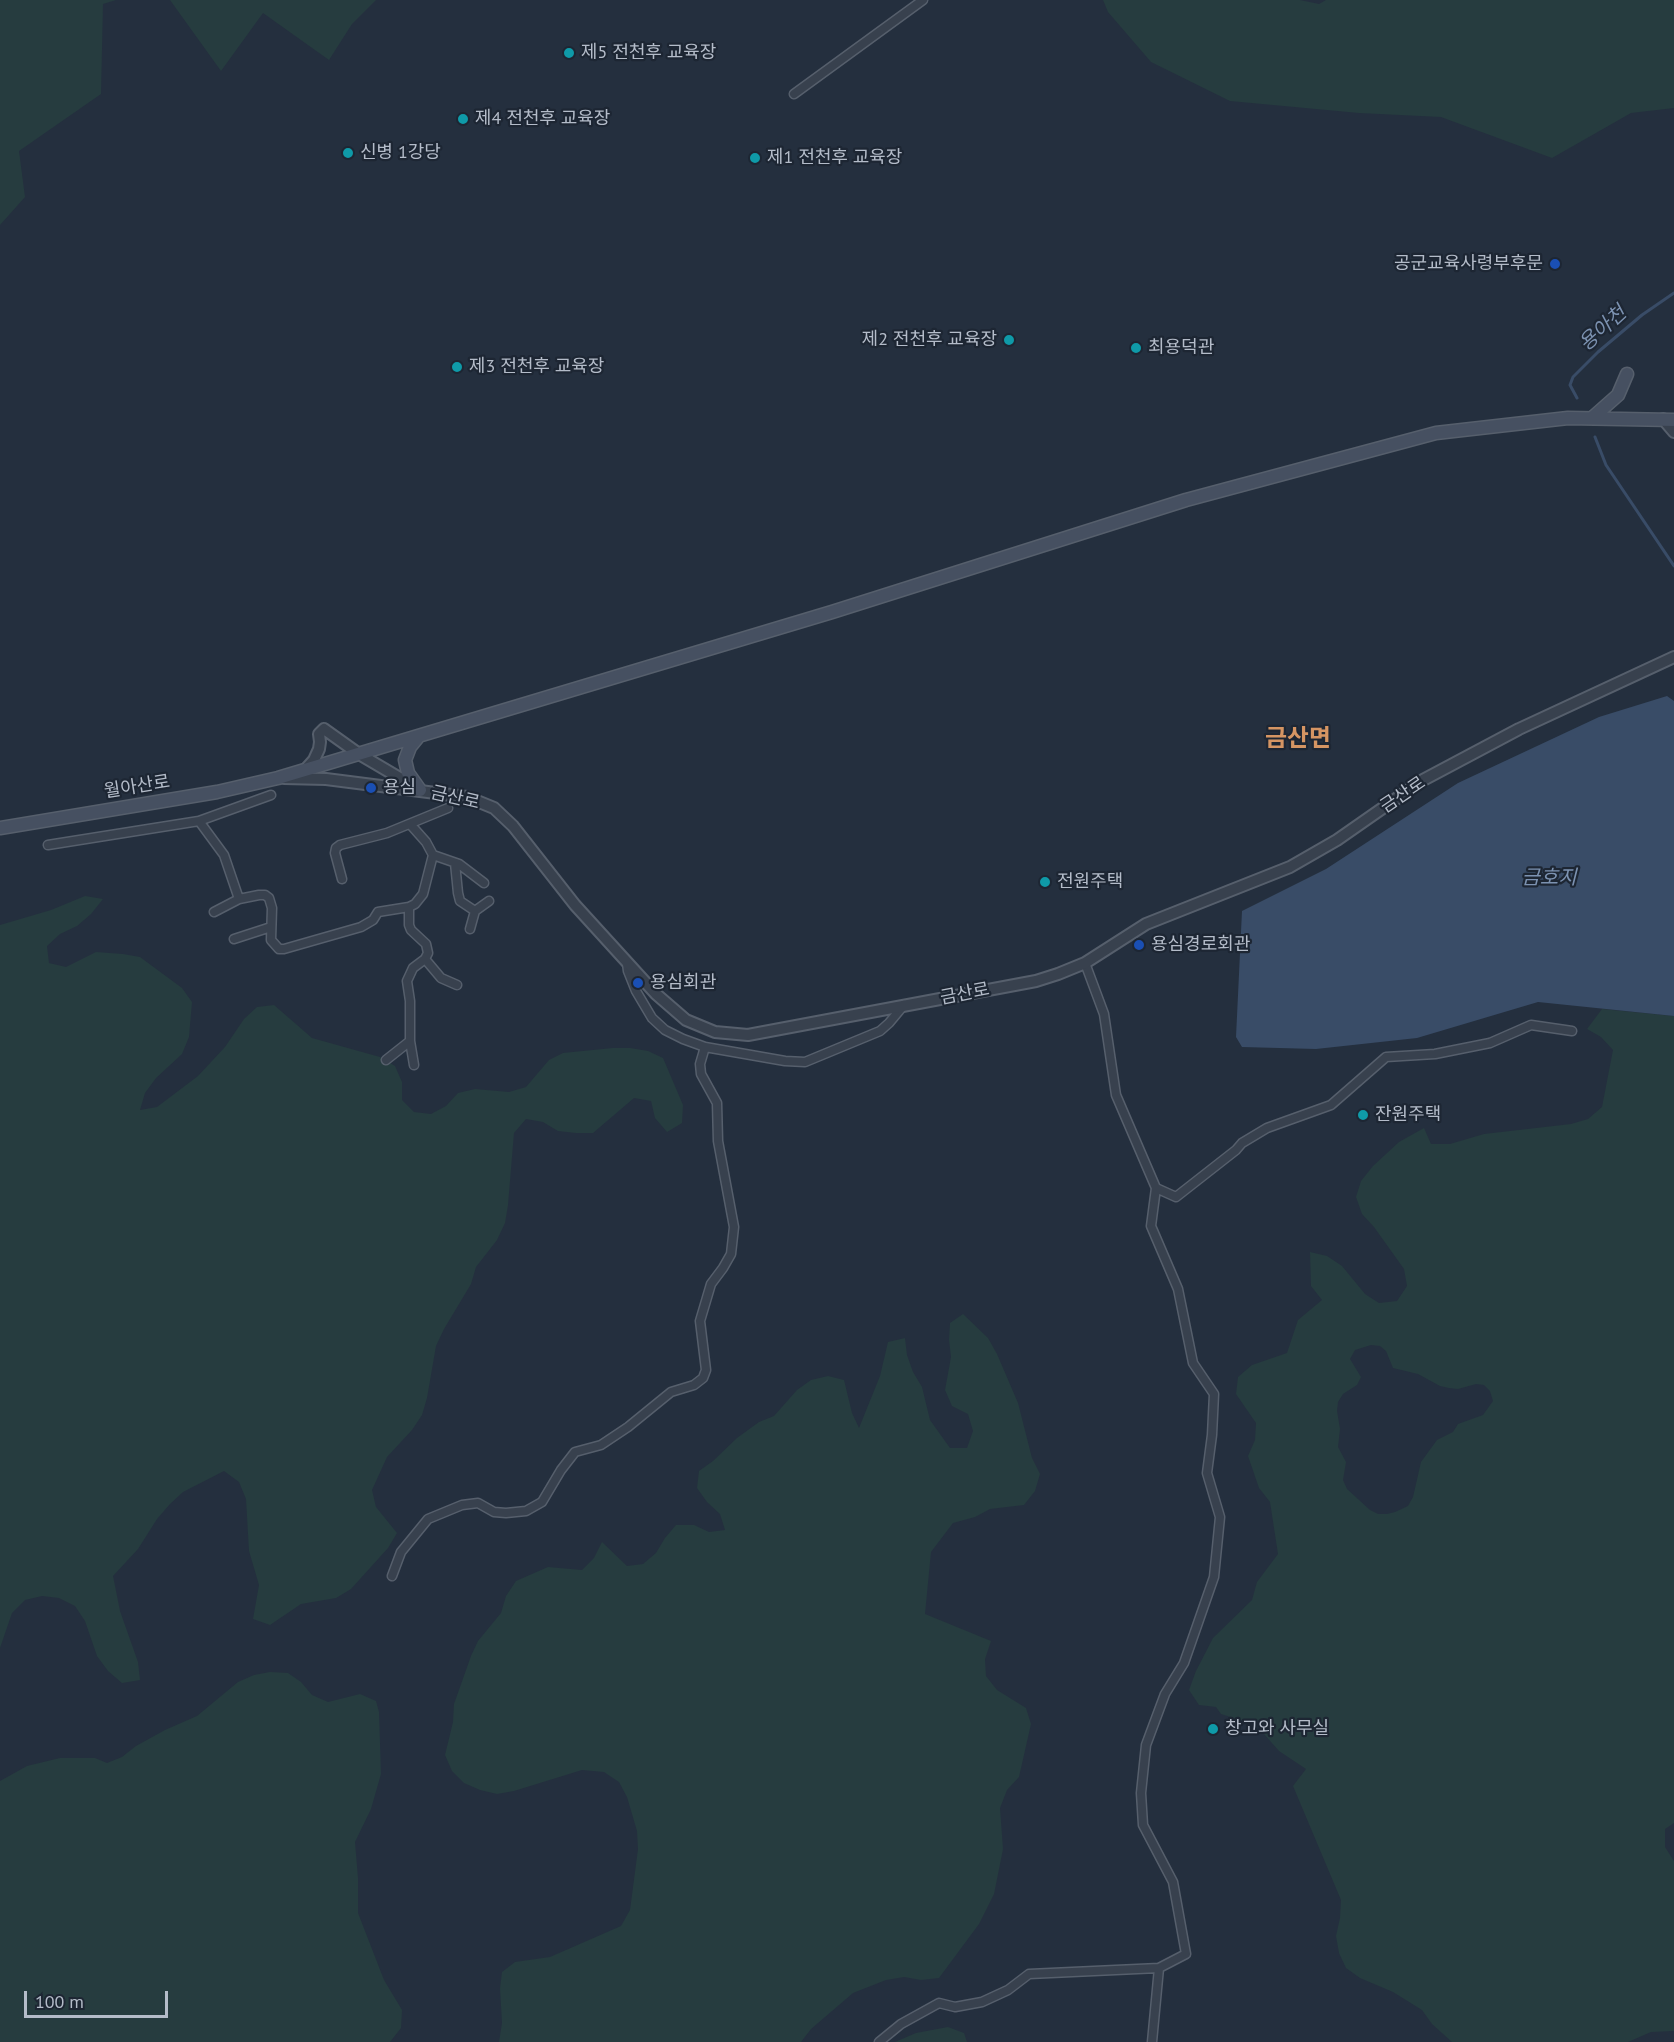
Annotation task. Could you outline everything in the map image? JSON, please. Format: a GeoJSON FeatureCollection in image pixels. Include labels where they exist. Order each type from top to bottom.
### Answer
{"type":"FeatureCollection","features":[{"type":"Feature","properties":{"kind":"main road"},"geometry":{"type":"LineString","coordinates":[[1592,418],[1618,394],[1627,374]]}},
{"type":"Feature","properties":{"kind":"main road","name":"월아산로"},"geometry":{"type":"LineString","coordinates":[[0,828],[217,792],[278,778],[832,612],[1209,494],[1436,433],[1568,418],[1668,419]]}},
{"type":"Feature","properties":{"kind":"main road"},"geometry":{"type":"LineString","coordinates":[[419,736],[410,747],[405,760],[408,773],[420,790]]}},
{"type":"Feature","properties":{"kind":"street"},"geometry":{"type":"LineString","coordinates":[[794,94],[923,0]]}},
{"type":"Feature","properties":{"kind":"street"},"geometry":{"type":"LineString","coordinates":[[1668,419],[1674,432]]}},
{"type":"Feature","properties":{"kind":"street","name":"금산로"},"geometry":{"type":"LineString","coordinates":[[278,778],[326,779],[420,790],[467,797],[494,808],[506,818],[575,905],[656,994],[686,1020],[715,1032],[748,1035],[1036,981],[1085,963],[1146,924],[1290,867],[1337,840],[1424,780],[1519,729],[1674,657]]}},
{"type":"Feature","properties":{"kind":"street"},"geometry":{"type":"LineString","coordinates":[[306,770],[319,749],[319,734],[324,729],[359,754],[420,790]]}},
{"type":"Feature","properties":{"kind":"street"},"geometry":{"type":"LineString","coordinates":[[48,844],[200,821],[271,795]]}},
{"type":"Feature","properties":{"kind":"street"},"geometry":{"type":"LineString","coordinates":[[342,879],[335,853],[340,844],[387,833],[448,808]]}},
{"type":"Feature","properties":{"kind":"street"},"geometry":{"type":"LineString","coordinates":[[200,821],[224,855],[239,899]]}},
{"type":"Feature","properties":{"kind":"street"},"geometry":{"type":"LineString","coordinates":[[410,824],[426,842],[433,855],[463,866],[484,883]]}},
{"type":"Feature","properties":{"kind":"street"},"geometry":{"type":"LineString","coordinates":[[214,912],[239,899],[265,895],[269,898],[272,909],[270,934],[274,946],[284,949],[361,927],[373,920],[378,912],[415,904],[423,894],[433,855]]}},
{"type":"Feature","properties":{"kind":"street"},"geometry":{"type":"LineString","coordinates":[[455,863],[460,901],[475,911]]}},
{"type":"Feature","properties":{"kind":"street"},"geometry":{"type":"LineString","coordinates":[[470,929],[475,911],[489,901]]}},
{"type":"Feature","properties":{"kind":"street"},"geometry":{"type":"LineString","coordinates":[[409,907],[411,930],[422,939],[428,948],[425,958],[413,968],[407,981],[410,1002],[410,1041],[414,1065]]}},
{"type":"Feature","properties":{"kind":"street"},"geometry":{"type":"LineString","coordinates":[[234,939],[271,927]]}},
{"type":"Feature","properties":{"kind":"street"},"geometry":{"type":"LineString","coordinates":[[425,958],[441,978],[457,985]]}},
{"type":"Feature","properties":{"kind":"street"},"geometry":{"type":"LineString","coordinates":[[627,963],[636,991],[652,1018],[665,1030],[705,1047],[785,1061],[805,1062],[880,1031],[890,1023],[904,1005]]}},
{"type":"Feature","properties":{"kind":"street"},"geometry":{"type":"LineString","coordinates":[[879,2042],[901,2024],[939,2003],[955,2007],[982,2002],[1008,1990],[1029,1974],[1159,1968],[1186,1954],[1173,1882],[1143,1825],[1141,1793],[1146,1745],[1165,1694],[1184,1663],[1214,1577],[1220,1517],[1207,1473],[1214,1394],[1193,1363],[1178,1289],[1151,1226],[1156,1188],[1116,1095],[1104,1014],[1085,963]]}},
{"type":"Feature","properties":{"kind":"street"},"geometry":{"type":"LineString","coordinates":[[1156,1188],[1176,1197],[1242,1143],[1267,1128],[1331,1105],[1386,1057],[1435,1054],[1490,1043],[1531,1026],[1572,1031]]}},
{"type":"Feature","properties":{"kind":"street"},"geometry":{"type":"LineString","coordinates":[[386,1060],[410,1041]]}},
{"type":"Feature","properties":{"kind":"street"},"geometry":{"type":"LineString","coordinates":[[392,1576],[401,1552],[428,1520],[462,1505],[478,1503],[494,1512],[526,1511],[542,1502],[575,1452],[601,1445],[628,1427],[671,1392],[694,1385],[703,1378],[706,1370],[700,1321],[711,1284],[731,1254],[734,1227],[718,1141],[717,1103],[701,1074],[700,1064],[705,1047]]}},
{"type":"Feature","properties":{"kind":"street"},"geometry":{"type":"LineString","coordinates":[[1152,2042],[1159,1968]]}},
{"type":"Feature","properties":{"kind":"green space"},"geometry":{"type":"Polygon","coordinates":[[[0,0],[116,0],[103,4],[101,94],[19,151],[25,197],[0,225],[0,0]]]}},
{"type":"Feature","properties":{"kind":"green space"},"geometry":{"type":"Polygon","coordinates":[[[170,0],[376,0],[352,24],[329,60],[263,13],[221,71],[170,0]]]}},
{"type":"Feature","properties":{"kind":"green space"},"geometry":{"type":"Polygon","coordinates":[[[1103,0],[1300,0],[1319,4],[1326,0],[1674,0],[1674,108],[1631,113],[1552,158],[1441,117],[1359,113],[1230,101],[1151,62],[1108,12],[1103,0]]]}},
{"type":"Feature","properties":{"kind":"green space"},"geometry":{"type":"Polygon","coordinates":[[[85,896],[103,899],[77,926],[60,934],[47,946],[49,963],[66,967],[96,952],[140,957],[182,988],[192,1002],[189,1037],[182,1054],[156,1078],[145,1093],[140,1110],[157,1107],[198,1076],[225,1047],[244,1019],[257,1007],[274,1005],[312,1038],[380,1057],[395,1066],[402,1082],[402,1100],[414,1112],[431,1114],[446,1106],[458,1093],[475,1089],[509,1092],[526,1087],[549,1060],[563,1053],[613,1048],[648,1051],[663,1058],[683,1105],[682,1123],[667,1132],[655,1118],[651,1101],[634,1098],[593,1133],[558,1131],[543,1122],[526,1119],[514,1133],[505,1223],[497,1240],[476,1267],[471,1284],[436,1346],[422,1415],[412,1430],[387,1457],[372,1490],[376,1507],[397,1533],[388,1548],[351,1589],[336,1598],[301,1604],[270,1625],[253,1619],[259,1585],[249,1551],[246,1499],[239,1482],[224,1471],[183,1492],[170,1504],[157,1519],[138,1549],[113,1576],[120,1611],[138,1662],[140,1680],[122,1683],[108,1671],[97,1656],[85,1621],[75,1606],[59,1598],[42,1596],[25,1600],[12,1613],[0,1648],[0,925],[51,910],[85,896]]]}},
{"type":"Feature","properties":{"kind":"green space"},"geometry":{"type":"Polygon","coordinates":[[[1602,1009],[1674,1016],[1674,1823],[1665,1829],[1665,1847],[1674,1861],[1674,2031],[1651,2032],[1628,2042],[1452,2042],[1432,2024],[1422,2010],[1393,1992],[1360,1978],[1346,1968],[1339,1953],[1336,1936],[1341,1900],[1293,1786],[1306,1769],[1279,1751],[1256,1725],[1221,1714],[1216,1707],[1199,1705],[1189,1690],[1213,1638],[1252,1600],[1257,1582],[1278,1554],[1270,1502],[1259,1488],[1248,1456],[1255,1440],[1256,1423],[1236,1394],[1238,1377],[1252,1365],[1287,1353],[1298,1320],[1322,1300],[1311,1286],[1310,1252],[1327,1256],[1342,1266],[1365,1294],[1379,1303],[1397,1301],[1407,1286],[1404,1269],[1362,1214],[1356,1197],[1361,1181],[1373,1166],[1399,1142],[1424,1128],[1431,1144],[1450,1144],[1484,1134],[1571,1124],[1588,1119],[1602,1107],[1613,1050],[1601,1037],[1587,1029],[1602,1009]],[[1371,1345],[1355,1350],[1350,1359],[1361,1377],[1357,1385],[1343,1394],[1338,1402],[1340,1429],[1338,1447],[1346,1462],[1343,1480],[1347,1489],[1370,1510],[1378,1514],[1387,1514],[1408,1506],[1413,1497],[1421,1462],[1437,1440],[1453,1432],[1458,1424],[1483,1415],[1493,1401],[1490,1391],[1484,1385],[1449,1388],[1440,1386],[1418,1374],[1393,1368],[1386,1351],[1380,1346],[1371,1345]]]}},
{"type":"Feature","properties":{"kind":"green space"},"geometry":{"type":"Polygon","coordinates":[[[963,1314],[988,1338],[997,1354],[1018,1403],[1032,1458],[1040,1474],[1035,1491],[1024,1505],[990,1509],[975,1517],[953,1523],[931,1552],[925,1614],[991,1641],[985,1659],[986,1676],[997,1690],[1026,1708],[1031,1724],[1019,1777],[1007,1790],[1000,1808],[1003,1849],[994,1894],[979,1924],[939,1978],[921,1980],[904,1977],[886,1980],[853,1993],[811,2029],[801,2042],[499,2042],[502,2023],[500,1988],[502,1972],[515,1962],[550,1957],[621,1926],[630,1910],[638,1849],[637,1831],[627,1797],[619,1782],[604,1772],[582,1770],[497,1794],[464,1783],[452,1771],[445,1755],[453,1722],[454,1704],[478,1641],[501,1613],[506,1596],[516,1581],[548,1567],[582,1570],[594,1558],[602,1542],[627,1566],[643,1564],[656,1553],[676,1525],[694,1525],[709,1532],[725,1530],[720,1514],[697,1488],[699,1471],[737,1438],[759,1422],[774,1416],[797,1390],[811,1380],[828,1376],[844,1380],[852,1413],[859,1428],[880,1376],[888,1342],[905,1338],[907,1355],[922,1387],[930,1420],[950,1448],[967,1448],[973,1431],[968,1414],[952,1406],[945,1390],[951,1357],[950,1323],[963,1314]]]}},
{"type":"Feature","properties":{"kind":"green space"},"geometry":{"type":"Polygon","coordinates":[[[270,1672],[288,1673],[301,1682],[312,1695],[328,1702],[360,1694],[376,1701],[379,1712],[381,1774],[371,1809],[355,1842],[358,1913],[384,1980],[402,2010],[401,2028],[390,2042],[0,2042],[0,1781],[27,1766],[60,1758],[95,1758],[107,1763],[122,1757],[136,1746],[165,1730],[197,1716],[238,1682],[254,1675],[270,1672]]]}},
{"type":"Feature","properties":{"kind":"green space"},"geometry":{"type":"Polygon","coordinates":[[[948,2027],[964,2033],[967,2042],[895,2042],[916,2033],[948,2027]]]}},
{"type":"Feature","properties":{"kind":"water","name":"금호지"},"geometry":{"type":"Polygon","coordinates":[[[1667,696],[1674,701],[1674,1016],[1538,1002],[1417,1038],[1316,1049],[1242,1047],[1236,1037],[1242,911],[1326,869],[1458,783],[1599,717],[1667,696]]]}},
{"type":"Feature","properties":{"kind":"waterway","name":"용아천"},"geometry":{"type":"LineString","coordinates":[[1577,398],[1570,385],[1573,377],[1598,352],[1642,315],[1674,293]]}},
{"type":"Feature","properties":{"kind":"waterway","name":"용아천"},"geometry":{"type":"LineString","coordinates":[[1595,437],[1606,465],[1674,566]]}},
{"type":"Feature","properties":{"kind":"place","name":"제5 전천후 교육장"},"geometry":{"type":"Point","coordinates":[569,53]}},
{"type":"Feature","properties":{"kind":"place","name":"제4 전천후 교육장"},"geometry":{"type":"Point","coordinates":[463,119]}},
{"type":"Feature","properties":{"kind":"place","name":"신병 1강당"},"geometry":{"type":"Point","coordinates":[348,153]}},
{"type":"Feature","properties":{"kind":"place","name":"제1 전천후 교육장"},"geometry":{"type":"Point","coordinates":[755,158]}},
{"type":"Feature","properties":{"kind":"place","name":"공군교육사령부후문"},"geometry":{"type":"Point","coordinates":[1555,264]}},
{"type":"Feature","properties":{"kind":"place","name":"제2 전천후 교육장"},"geometry":{"type":"Point","coordinates":[1009,340]}},
{"type":"Feature","properties":{"kind":"place","name":"최용덕관"},"geometry":{"type":"Point","coordinates":[1136,348]}},
{"type":"Feature","properties":{"kind":"place","name":"제3 전천후 교육장"},"geometry":{"type":"Point","coordinates":[457,367]}},
{"type":"Feature","properties":{"kind":"place","name":"용심"},"geometry":{"type":"Point","coordinates":[371,788]}},
{"type":"Feature","properties":{"kind":"place","name":"전원주택"},"geometry":{"type":"Point","coordinates":[1045,882]}},
{"type":"Feature","properties":{"kind":"place","name":"용심경로회관"},"geometry":{"type":"Point","coordinates":[1139,945]}},
{"type":"Feature","properties":{"kind":"place","name":"용심회관"},"geometry":{"type":"Point","coordinates":[638,983]}},
{"type":"Feature","properties":{"kind":"place","name":"잔원주택"},"geometry":{"type":"Point","coordinates":[1363,1115]}},
{"type":"Feature","properties":{"kind":"place","name":"창고와 사무실"},"geometry":{"type":"Point","coordinates":[1213,1729]}},
{"type":"Feature","properties":{"kind":"district","name":"금산면"},"geometry":{"type":"Point","coordinates":[1298,739]}}]}
